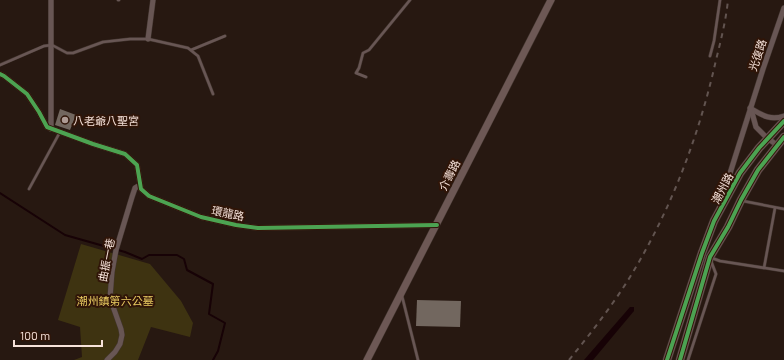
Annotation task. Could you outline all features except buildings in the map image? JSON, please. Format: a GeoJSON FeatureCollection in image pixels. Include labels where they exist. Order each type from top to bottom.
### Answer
{"type":"FeatureCollection","features":[{"type":"Feature","properties":{"kind":"main road","name":"介壽路"},"geometry":{"type":"LineString","coordinates":[[367,360],[551,0]]}},
{"type":"Feature","properties":{"kind":"main road","name":"潮州路"},"geometry":{"type":"LineString","coordinates":[[706,255],[714,221],[740,173],[767,138],[784,121]]}},
{"type":"Feature","properties":{"kind":"main road","name":"潮州路"},"geometry":{"type":"LineString","coordinates":[[706,255],[728,227],[758,170],[781,146],[784,137]]}},
{"type":"Feature","properties":{"kind":"main road"},"geometry":{"type":"LineString","coordinates":[[666,360],[706,255]]}},
{"type":"Feature","properties":{"kind":"main road"},"geometry":{"type":"LineString","coordinates":[[680,360],[685,345],[706,255]]}},
{"type":"Feature","properties":{"kind":"street"},"geometry":{"type":"LineString","coordinates":[[51,0],[51,129]]}},
{"type":"Feature","properties":{"kind":"street"},"geometry":{"type":"LineString","coordinates":[[148,39],[153,0]]}},
{"type":"Feature","properties":{"kind":"street","name":"光復路"},"geometry":{"type":"LineString","coordinates":[[714,221],[784,8]]}},
{"type":"Feature","properties":{"kind":"street"},"geometry":{"type":"LineString","coordinates":[[0,74],[27,94],[47,127],[92,144],[125,154],[137,165],[140,185]]}},
{"type":"Feature","properties":{"kind":"street"},"geometry":{"type":"LineString","coordinates":[[750,108],[770,119],[784,116]]}},
{"type":"Feature","properties":{"kind":"street"},"geometry":{"type":"LineString","coordinates":[[750,108],[756,127],[767,138],[781,146]]}},
{"type":"Feature","properties":{"kind":"street","name":"環龍路"},"geometry":{"type":"LineString","coordinates":[[140,185],[141,189],[149,196],[200,217],[258,228],[436,224]]}},
{"type":"Feature","properties":{"kind":"street","name":"曲振一巷"},"geometry":{"type":"LineString","coordinates":[[107,360],[115,352],[122,339],[121,329],[110,298],[112,272],[117,248],[132,197],[135,188],[140,185]]}},
{"type":"Feature","properties":{"kind":"lane"},"geometry":{"type":"LineString","coordinates":[[366,77],[356,73],[363,53],[369,50],[410,0]]}},
{"type":"Feature","properties":{"kind":"lane"},"geometry":{"type":"LineString","coordinates":[[710,56],[714,42],[720,0]]}},
{"type":"Feature","properties":{"kind":"lane"},"geometry":{"type":"LineString","coordinates":[[190,50],[225,36]]}},
{"type":"Feature","properties":{"kind":"lane"},"geometry":{"type":"LineString","coordinates":[[0,64],[44,46],[52,45],[67,53],[73,53],[103,42],[148,39],[188,48],[198,56],[213,94]]}},
{"type":"Feature","properties":{"kind":"lane"},"geometry":{"type":"LineString","coordinates":[[29,189],[60,132]]}},
{"type":"Feature","properties":{"kind":"lane"},"geometry":{"type":"LineString","coordinates":[[741,200],[784,209]]}},
{"type":"Feature","properties":{"kind":"lane"},"geometry":{"type":"LineString","coordinates":[[764,268],[775,208]]}},
{"type":"Feature","properties":{"kind":"lane"},"geometry":{"type":"LineString","coordinates":[[706,255],[720,261],[784,271]]}},
{"type":"Feature","properties":{"kind":"lane"},"geometry":{"type":"LineString","coordinates":[[693,268],[706,255]]}},
{"type":"Feature","properties":{"kind":"lane"},"geometry":{"type":"LineString","coordinates":[[688,360],[716,274],[706,255]]}},
{"type":"Feature","properties":{"kind":"lane"},"geometry":{"type":"LineString","coordinates":[[666,360],[690,276]]}},
{"type":"Feature","properties":{"kind":"lane"},"geometry":{"type":"LineString","coordinates":[[401,292],[418,360]]}},
{"type":"Feature","properties":{"kind":"green space","name":"潮州鎮第六公墓"},"geometry":{"type":"Polygon","coordinates":[[[81,244],[150,264],[181,301],[193,323],[190,337],[151,327],[138,360],[74,360],[82,357],[80,327],[58,320],[81,244]]]}},
{"type":"Feature","properties":{"kind":"shaded area"},"geometry":{"type":"Polygon","coordinates":[[[630,307],[634,307],[634,311],[593,360],[584,360],[630,307]]]}},
{"type":"Feature","properties":{"kind":"waterway"},"geometry":{"type":"LineString","coordinates":[[0,193],[65,235],[125,252],[142,259],[149,255],[177,255],[184,259],[187,270],[213,284],[209,314],[225,323],[218,351],[213,360]]}},
{"type":"Feature","properties":{"kind":"railway"},"geometry":{"type":"LineString","coordinates":[[569,360],[601,319],[630,277],[645,252],[671,199],[701,117],[721,38],[728,0]]}},
{"type":"Feature","properties":{"kind":"cycle path"},"geometry":{"type":"LineString","coordinates":[[0,74],[27,94],[47,127],[125,154],[137,165],[141,189],[149,196],[201,217],[236,225],[258,228],[437,225]]}},
{"type":"Feature","properties":{"kind":"cycle path"},"geometry":{"type":"LineString","coordinates":[[667,360],[714,221],[740,173],[759,148],[784,121]]}},
{"type":"Feature","properties":{"kind":"cycle path"},"geometry":{"type":"LineString","coordinates":[[680,360],[710,257],[728,227],[758,170],[784,137]]}},
{"type":"Feature","properties":{"kind":"place","name":"八老爺八聖宮"},"geometry":{"type":"Point","coordinates":[65,120]}}]}
